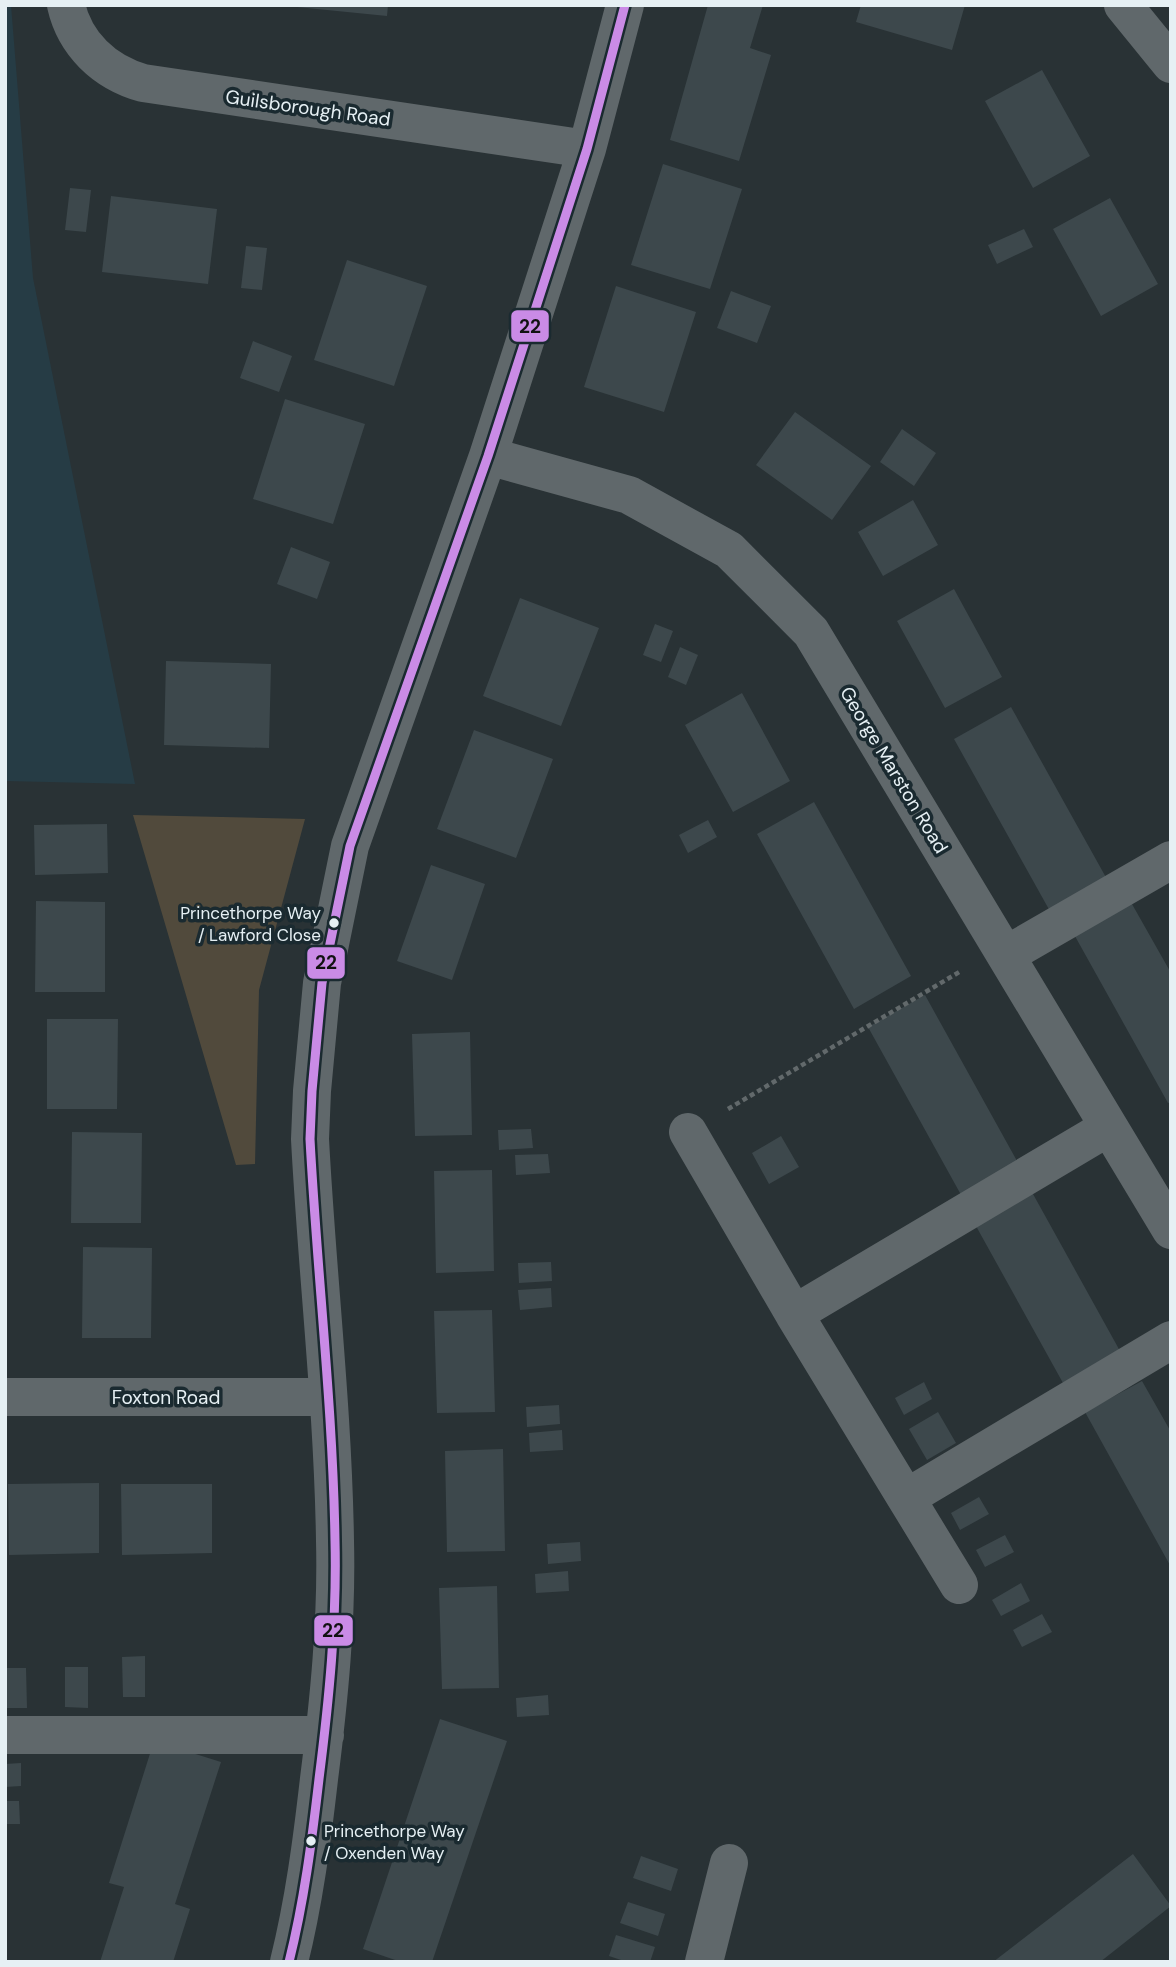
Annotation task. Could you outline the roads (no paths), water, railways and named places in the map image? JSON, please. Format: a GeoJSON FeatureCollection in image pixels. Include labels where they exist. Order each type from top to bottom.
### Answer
{"type":"FeatureCollection","features":[{"type":"Feature","properties":{"kind":"street","name":"Guilsborough Road"},"geometry":{"type":"LineString","coordinates":[[66,5],[74,29],[95,58],[120,74],[143,83],[587,149]]}},
{"type":"Feature","properties":{"kind":"street"},"geometry":{"type":"LineString","coordinates":[[289,1962],[305,1879],[325,1735],[334,1626],[335,1541],[310,1139],[322,984],[350,846],[488,456],[587,149],[625,5]]}},
{"type":"Feature","properties":{"kind":"street"},"geometry":{"type":"LineString","coordinates":[[1123,5],[1171,64]]}},
{"type":"Feature","properties":{"kind":"street","name":"George Marston Road"},"geometry":{"type":"LineString","coordinates":[[488,456],[629,495],[729,550],[811,632],[1171,1230]]}},
{"type":"Feature","properties":{"kind":"street"},"geometry":{"type":"LineString","coordinates":[[1003,951],[1171,860]]}},
{"type":"Feature","properties":{"kind":"street"},"geometry":{"type":"LineString","coordinates":[[794,1314],[1109,1127]]}},
{"type":"Feature","properties":{"kind":"street"},"geometry":{"type":"LineString","coordinates":[[688,1132],[794,1314],[959,1585]]}},
{"type":"Feature","properties":{"kind":"street"},"geometry":{"type":"LineString","coordinates":[[906,1498],[1171,1340]]}},
{"type":"Feature","properties":{"kind":"street","name":"Foxton Road"},"geometry":{"type":"LineString","coordinates":[[5,1398],[327,1397]]}},
{"type":"Feature","properties":{"kind":"street"},"geometry":{"type":"LineString","coordinates":[[5,1735],[325,1735]]}},
{"type":"Feature","properties":{"kind":"street"},"geometry":{"type":"LineString","coordinates":[[704,1962],[729,1863]]}},
{"type":"Feature","properties":{"kind":"place","name":"Princethorpe Way / Lawford Close"},"geometry":{"type":"Point","coordinates":[334,923]}},
{"type":"Feature","properties":{"kind":"place","name":"Princethorpe Way / Oxenden Way"},"geometry":{"type":"Point","coordinates":[311,1841]}}]}
